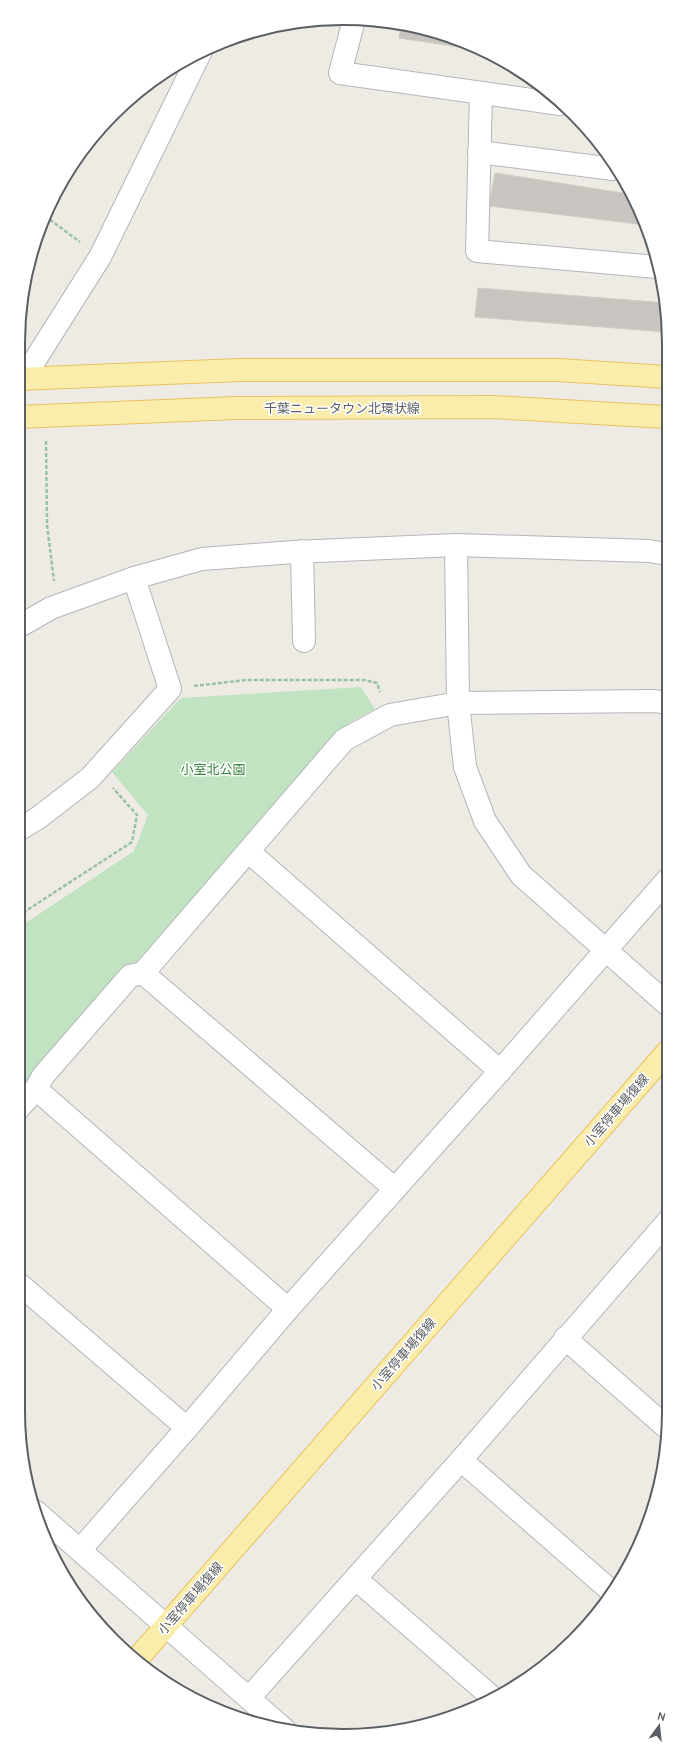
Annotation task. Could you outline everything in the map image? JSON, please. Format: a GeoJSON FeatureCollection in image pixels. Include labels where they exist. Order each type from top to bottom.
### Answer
{"type":"FeatureCollection","features":[{"type":"Feature","properties":{"kind":"main road"},"geometry":{"type":"LineString","coordinates":[[25,379],[240,370],[559,370],[662,377]]}},
{"type":"Feature","properties":{"kind":"main road","name":"千葉ニュータウン北環状線"},"geometry":{"type":"LineString","coordinates":[[25,417],[236,408],[493,407],[662,417]]}},
{"type":"Feature","properties":{"kind":"main road","name":"小室停車場復線"},"geometry":{"type":"LineString","coordinates":[[140,1655],[662,1058]]}},
{"type":"Feature","properties":{"kind":"street"},"geometry":{"type":"LineString","coordinates":[[353,25],[340,73],[553,103]]}},
{"type":"Feature","properties":{"kind":"street"},"geometry":{"type":"LineString","coordinates":[[25,371],[100,257],[196,62]]}},
{"type":"Feature","properties":{"kind":"street"},"geometry":{"type":"LineString","coordinates":[[481,93],[477,251],[652,266]]}},
{"type":"Feature","properties":{"kind":"street"},"geometry":{"type":"LineString","coordinates":[[479,152],[609,168]]}},
{"type":"Feature","properties":{"kind":"street"},"geometry":{"type":"LineString","coordinates":[[25,624],[57,605],[134,578],[202,559],[302,551],[456,545],[649,551],[662,553]]}},
{"type":"Feature","properties":{"kind":"street"},"geometry":{"type":"LineString","coordinates":[[456,545],[458,703],[466,767],[485,821],[521,875],[662,1001]]}},
{"type":"Feature","properties":{"kind":"street"},"geometry":{"type":"LineString","coordinates":[[302,551],[304,641]]}},
{"type":"Feature","properties":{"kind":"street"},"geometry":{"type":"LineString","coordinates":[[25,826],[38,818],[98,771],[170,689],[134,578]]}},
{"type":"Feature","properties":{"kind":"street"},"geometry":{"type":"LineString","coordinates":[[25,1101],[36,1089],[43,1076],[130,976],[144,973],[344,740],[390,715],[458,703],[654,701],[662,702]]}},
{"type":"Feature","properties":{"kind":"street"},"geometry":{"type":"LineString","coordinates":[[249,852],[500,1071]]}},
{"type":"Feature","properties":{"kind":"street"},"geometry":{"type":"LineString","coordinates":[[80,1550],[187,1428],[288,1309],[500,1071],[662,886]]}},
{"type":"Feature","properties":{"kind":"street"},"geometry":{"type":"LineString","coordinates":[[144,973],[395,1189]]}},
{"type":"Feature","properties":{"kind":"street"},"geometry":{"type":"LineString","coordinates":[[36,1089],[288,1309]]}},
{"type":"Feature","properties":{"kind":"street"},"geometry":{"type":"LineString","coordinates":[[249,1698],[461,1460],[662,1227]]}},
{"type":"Feature","properties":{"kind":"street"},"geometry":{"type":"LineString","coordinates":[[25,1289],[187,1428]]}},
{"type":"Feature","properties":{"kind":"street"},"geometry":{"type":"LineString","coordinates":[[566,1338],[661,1423]]}},
{"type":"Feature","properties":{"kind":"street"},"geometry":{"type":"LineString","coordinates":[[461,1460],[607,1588]]}},
{"type":"Feature","properties":{"kind":"street"},"geometry":{"type":"LineString","coordinates":[[44,1519],[276,1722]]}},
{"type":"Feature","properties":{"kind":"street"},"geometry":{"type":"LineString","coordinates":[[356,1579],[488,1694]]}},
{"type":"Feature","properties":{"kind":"path"},"geometry":{"type":"LineString","coordinates":[[50,219],[100,257]]}},
{"type":"Feature","properties":{"kind":"path"},"geometry":{"type":"LineString","coordinates":[[46,441],[47,525],[57,605]]}},
{"type":"Feature","properties":{"kind":"path"},"geometry":{"type":"LineString","coordinates":[[170,689],[246,680],[364,680],[377,684],[390,715]]}},
{"type":"Feature","properties":{"kind":"path"},"geometry":{"type":"LineString","coordinates":[[25,911],[132,842],[137,815],[98,771]]}},
{"type":"Feature","properties":{"kind":"green space","name":"小室北公園"},"geometry":{"type":"Polygon","coordinates":[[[361,687],[375,709],[348,724],[138,962],[25,1085],[25,923],[134,851],[148,815],[112,772],[181,698],[361,687]]]}},
{"type":"Feature","properties":{"kind":"building"},"geometry":{"type":"Polygon","coordinates":[[[400,30],[406,31],[460,47],[399,38],[400,30]]]}},
{"type":"Feature","properties":{"kind":"building"},"geometry":{"type":"Polygon","coordinates":[[[495,173],[624,193],[639,224],[489,206],[495,173]]]}},
{"type":"Feature","properties":{"kind":"building"},"geometry":{"type":"Polygon","coordinates":[[[478,288],[659,302],[661,332],[475,317],[478,288]]]}}]}
